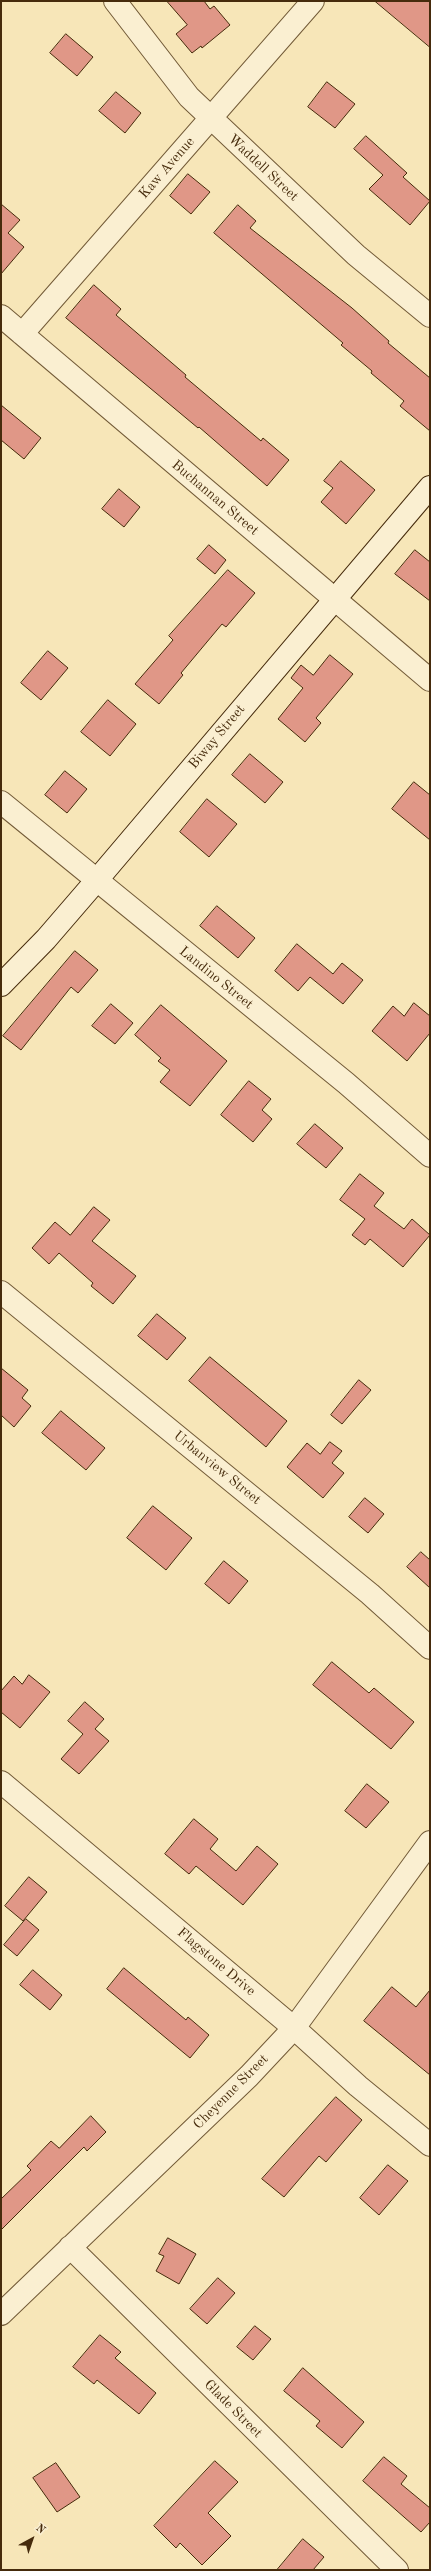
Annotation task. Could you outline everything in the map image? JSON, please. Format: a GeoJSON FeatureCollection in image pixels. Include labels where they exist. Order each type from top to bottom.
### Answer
{"type":"FeatureCollection","features":[{"type":"Feature","properties":{"kind":"street","name":"Waddell Street"},"geometry":{"type":"LineString","coordinates":[[115,1],[189,97],[356,255],[430,316]]}},
{"type":"Feature","properties":{"kind":"street","name":"Kaw Avenue"},"geometry":{"type":"LineString","coordinates":[[22,334],[313,1]]}},
{"type":"Feature","properties":{"kind":"street","name":"Buchannan Street"},"geometry":{"type":"LineString","coordinates":[[1,316],[430,680]]}},
{"type":"Feature","properties":{"kind":"street","name":"Biway Street"},"geometry":{"type":"LineString","coordinates":[[1,985],[46,939],[96,881],[334,598],[430,487]]}},
{"type":"Feature","properties":{"kind":"street","name":"Landino Street"},"geometry":{"type":"LineString","coordinates":[[1,802],[96,881],[346,1083],[430,1156]]}},
{"type":"Feature","properties":{"kind":"street","name":"Urbanview Street"},"geometry":{"type":"LineString","coordinates":[[1,1292],[370,1594],[430,1648]]}},
{"type":"Feature","properties":{"kind":"street","name":"Flagstone Drive"},"geometry":{"type":"LineString","coordinates":[[1,1782],[294,2028],[358,2086],[430,2145]]}},
{"type":"Feature","properties":{"kind":"street","name":"Cheyenne Street"},"geometry":{"type":"LineString","coordinates":[[1,2314],[249,2076],[294,2028],[430,1842]]}},
{"type":"Feature","properties":{"kind":"street","name":"Glade Street"},"geometry":{"type":"LineString","coordinates":[[70,2247],[397,2570]]}},
{"type":"Feature","properties":{"kind":"building"},"geometry":{"type":"Polygon","coordinates":[[[167,1],[204,1],[210,9],[214,6],[230,25],[202,48],[201,46],[192,53],[176,34],[187,25],[167,1]]]}},
{"type":"Feature","properties":{"kind":"building"},"geometry":{"type":"Polygon","coordinates":[[[375,1],[430,1],[430,47],[375,1]]]}},
{"type":"Feature","properties":{"kind":"building"},"geometry":{"type":"Polygon","coordinates":[[[66,34],[93,57],[77,76],[50,53],[66,34]]]}},
{"type":"Feature","properties":{"kind":"building"},"geometry":{"type":"Polygon","coordinates":[[[327,82],[355,104],[335,128],[308,107],[327,82]]]}},
{"type":"Feature","properties":{"kind":"building"},"geometry":{"type":"Polygon","coordinates":[[[116,92],[141,113],[125,133],[99,111],[116,92]]]}},
{"type":"Feature","properties":{"kind":"building"},"geometry":{"type":"Polygon","coordinates":[[[366,136],[407,173],[403,177],[430,201],[410,225],[369,189],[383,175],[354,149],[366,136]]]}},
{"type":"Feature","properties":{"kind":"building"},"geometry":{"type":"Polygon","coordinates":[[[188,174],[210,192],[191,214],[170,196],[188,174]]]}},
{"type":"Feature","properties":{"kind":"building"},"geometry":{"type":"Polygon","coordinates":[[[1,204],[20,220],[8,233],[24,247],[1,274],[1,204]]]}},
{"type":"Feature","properties":{"kind":"building"},"geometry":{"type":"Polygon","coordinates":[[[238,205],[256,221],[250,228],[352,308],[389,341],[388,343],[430,378],[430,431],[400,406],[404,401],[341,345],[343,343],[214,233],[238,205]]]}},
{"type":"Feature","properties":{"kind":"building"},"geometry":{"type":"Polygon","coordinates":[[[94,285],[121,309],[116,315],[186,375],[185,377],[261,441],[263,438],[289,460],[267,486],[199,427],[198,428],[66,318],[94,285]]]}},
{"type":"Feature","properties":{"kind":"building"},"geometry":{"type":"Polygon","coordinates":[[[1,405],[41,438],[24,459],[1,440],[1,405]]]}},
{"type":"Feature","properties":{"kind":"building"},"geometry":{"type":"Polygon","coordinates":[[[341,461],[375,490],[346,524],[321,502],[333,488],[324,481],[341,461]]]}},
{"type":"Feature","properties":{"kind":"building"},"geometry":{"type":"Polygon","coordinates":[[[119,489],[140,507],[124,527],[102,509],[119,489]]]}},
{"type":"Feature","properties":{"kind":"building"},"geometry":{"type":"Polygon","coordinates":[[[209,545],[226,560],[215,574],[197,559],[209,545]]]}},
{"type":"Feature","properties":{"kind":"building"},"geometry":{"type":"Polygon","coordinates":[[[415,550],[430,562],[430,601],[395,574],[415,550]]]}},
{"type":"Feature","properties":{"kind":"building"},"geometry":{"type":"Polygon","coordinates":[[[228,570],[255,593],[226,627],[222,624],[181,673],[183,675],[159,704],[135,684],[173,640],[169,636],[228,570]]]}},
{"type":"Feature","properties":{"kind":"building"},"geometry":{"type":"Polygon","coordinates":[[[48,651],[68,668],[41,700],[21,683],[48,651]]]}},
{"type":"Feature","properties":{"kind":"building"},"geometry":{"type":"Polygon","coordinates":[[[330,655],[353,674],[316,718],[321,723],[305,742],[278,719],[303,688],[291,678],[301,665],[313,675],[330,655]]]}},
{"type":"Feature","properties":{"kind":"building"},"geometry":{"type":"Polygon","coordinates":[[[108,700],[136,724],[110,756],[81,732],[108,700]]]}},
{"type":"Feature","properties":{"kind":"building"},"geometry":{"type":"Polygon","coordinates":[[[250,754],[283,782],[265,803],[232,775],[250,754]]]}},
{"type":"Feature","properties":{"kind":"building"},"geometry":{"type":"Polygon","coordinates":[[[65,771],[87,789],[67,813],[45,795],[65,771]]]}},
{"type":"Feature","properties":{"kind":"building"},"geometry":{"type":"Polygon","coordinates":[[[414,782],[430,795],[430,840],[392,809],[414,782]]]}},
{"type":"Feature","properties":{"kind":"building"},"geometry":{"type":"Polygon","coordinates":[[[207,799],[237,824],[209,857],[180,832],[207,799]]]}},
{"type":"Feature","properties":{"kind":"building"},"geometry":{"type":"Polygon","coordinates":[[[217,906],[255,938],[238,958],[200,926],[217,906]]]}},
{"type":"Feature","properties":{"kind":"building"},"geometry":{"type":"Polygon","coordinates":[[[297,944],[333,974],[342,963],[363,980],[343,1004],[310,977],[298,991],[275,971],[297,944]]]}},
{"type":"Feature","properties":{"kind":"building"},"geometry":{"type":"Polygon","coordinates":[[[75,951],[98,970],[78,993],[71,987],[21,1050],[3,1036],[75,951]]]}},
{"type":"Feature","properties":{"kind":"building"},"geometry":{"type":"Polygon","coordinates":[[[414,1003],[430,1016],[430,1033],[407,1061],[372,1031],[393,1006],[404,1016],[414,1003]]]}},
{"type":"Feature","properties":{"kind":"building"},"geometry":{"type":"Polygon","coordinates":[[[111,1004],[133,1023],[115,1044],[92,1026],[111,1004]]]}},
{"type":"Feature","properties":{"kind":"building"},"geometry":{"type":"Polygon","coordinates":[[[161,1005],[227,1061],[190,1106],[160,1082],[170,1070],[158,1061],[161,1058],[135,1035],[161,1005]]]}},
{"type":"Feature","properties":{"kind":"building"},"geometry":{"type":"Polygon","coordinates":[[[249,1081],[271,1099],[262,1110],[272,1119],[253,1142],[221,1115],[249,1081]]]}},
{"type":"Feature","properties":{"kind":"building"},"geometry":{"type":"Polygon","coordinates":[[[315,1124],[343,1148],[326,1168],[297,1144],[315,1124]]]}},
{"type":"Feature","properties":{"kind":"building"},"geometry":{"type":"Polygon","coordinates":[[[360,1174],[384,1193],[374,1206],[404,1229],[412,1219],[430,1235],[403,1267],[370,1239],[365,1245],[352,1235],[365,1219],[340,1200],[360,1174]]]}},
{"type":"Feature","properties":{"kind":"building"},"geometry":{"type":"Polygon","coordinates":[[[94,1207],[110,1220],[92,1241],[136,1276],[113,1304],[91,1286],[93,1283],[59,1253],[49,1264],[32,1248],[55,1222],[70,1235],[94,1207]]]}},
{"type":"Feature","properties":{"kind":"building"},"geometry":{"type":"Polygon","coordinates":[[[157,1314],[186,1338],[167,1360],[138,1336],[157,1314]]]}},
{"type":"Feature","properties":{"kind":"building"},"geometry":{"type":"Polygon","coordinates":[[[210,1357],[287,1421],[266,1447],[189,1381],[210,1357]]]}},
{"type":"Feature","properties":{"kind":"building"},"geometry":{"type":"Polygon","coordinates":[[[1,1368],[28,1390],[22,1398],[31,1406],[14,1427],[1,1415],[1,1368]]]}},
{"type":"Feature","properties":{"kind":"building"},"geometry":{"type":"Polygon","coordinates":[[[359,1380],[371,1390],[342,1424],[331,1415],[359,1380]]]}},
{"type":"Feature","properties":{"kind":"building"},"geometry":{"type":"Polygon","coordinates":[[[61,1411],[105,1448],[86,1470],[42,1433],[61,1411]]]}},
{"type":"Feature","properties":{"kind":"building"},"geometry":{"type":"Polygon","coordinates":[[[330,1442],[342,1451],[332,1463],[344,1473],[323,1498],[287,1467],[307,1443],[320,1454],[330,1442]]]}},
{"type":"Feature","properties":{"kind":"building"},"geometry":{"type":"Polygon","coordinates":[[[365,1498],[384,1514],[368,1533],[349,1517],[365,1498]]]}},
{"type":"Feature","properties":{"kind":"building"},"geometry":{"type":"Polygon","coordinates":[[[153,1506],[192,1538],[166,1570],[127,1538],[153,1506]]]}},
{"type":"Feature","properties":{"kind":"building"},"geometry":{"type":"Polygon","coordinates":[[[421,1552],[430,1560],[430,1588],[407,1567],[421,1552]]]}},
{"type":"Feature","properties":{"kind":"building"},"geometry":{"type":"Polygon","coordinates":[[[224,1561],[248,1581],[229,1604],[205,1584],[224,1561]]]}},
{"type":"Feature","properties":{"kind":"building"},"geometry":{"type":"Polygon","coordinates":[[[332,1662],[369,1693],[374,1688],[414,1722],[391,1749],[313,1685],[332,1662]]]}},
{"type":"Feature","properties":{"kind":"building"},"geometry":{"type":"Polygon","coordinates":[[[29,1675],[50,1692],[20,1728],[1,1712],[1,1691],[14,1676],[22,1684],[29,1675]]]}},
{"type":"Feature","properties":{"kind":"building"},"geometry":{"type":"Polygon","coordinates":[[[85,1702],[104,1719],[95,1729],[109,1741],[79,1774],[61,1759],[83,1734],[68,1721],[85,1702]]]}},
{"type":"Feature","properties":{"kind":"building"},"geometry":{"type":"Polygon","coordinates":[[[367,1784],[389,1802],[366,1828],[345,1811],[367,1784]]]}},
{"type":"Feature","properties":{"kind":"building"},"geometry":{"type":"Polygon","coordinates":[[[194,1819],[218,1839],[210,1849],[236,1871],[257,1846],[278,1864],[243,1905],[196,1866],[189,1874],[165,1854],[194,1819]]]}},
{"type":"Feature","properties":{"kind":"building"},"geometry":{"type":"Polygon","coordinates":[[[29,1877],[47,1892],[23,1921],[5,1906],[29,1877]]]}},
{"type":"Feature","properties":{"kind":"building"},"geometry":{"type":"Polygon","coordinates":[[[26,1919],[39,1930],[17,1956],[4,1945],[26,1919]]]}},
{"type":"Feature","properties":{"kind":"building"},"geometry":{"type":"Polygon","coordinates":[[[124,1968],[186,2020],[188,2017],[209,2035],[190,2058],[107,1989],[124,1968]]]}},
{"type":"Feature","properties":{"kind":"building"},"geometry":{"type":"Polygon","coordinates":[[[33,1970],[62,1995],[50,2010],[20,1985],[33,1970]]]}},
{"type":"Feature","properties":{"kind":"building"},"geometry":{"type":"Polygon","coordinates":[[[392,1987],[416,2007],[430,1990],[430,2075],[364,2021],[392,1987]]]}},
{"type":"Feature","properties":{"kind":"building"},"geometry":{"type":"Polygon","coordinates":[[[336,2097],[362,2120],[326,2162],[319,2156],[284,2197],[262,2179],[336,2097]]]}},
{"type":"Feature","properties":{"kind":"building"},"geometry":{"type":"Polygon","coordinates":[[[91,2116],[106,2132],[87,2151],[84,2147],[1,2230],[1,2199],[31,2170],[27,2166],[51,2141],[59,2148],[91,2116]]]}},
{"type":"Feature","properties":{"kind":"building"},"geometry":{"type":"Polygon","coordinates":[[[388,2165],[408,2181],[379,2215],[360,2198],[388,2165]]]}},
{"type":"Feature","properties":{"kind":"building"},"geometry":{"type":"Polygon","coordinates":[[[168,2238],[196,2254],[179,2284],[156,2271],[164,2256],[159,2254],[168,2238]]]}},
{"type":"Feature","properties":{"kind":"building"},"geometry":{"type":"Polygon","coordinates":[[[218,2278],[235,2293],[207,2324],[190,2309],[218,2278]]]}},
{"type":"Feature","properties":{"kind":"building"},"geometry":{"type":"Polygon","coordinates":[[[255,2326],[271,2339],[253,2360],[237,2347],[255,2326]]]}},
{"type":"Feature","properties":{"kind":"building"},"geometry":{"type":"Polygon","coordinates":[[[100,2335],[121,2352],[115,2358],[156,2393],[139,2414],[97,2380],[94,2384],[73,2367],[100,2335]]]}},
{"type":"Feature","properties":{"kind":"building"},"geometry":{"type":"Polygon","coordinates":[[[303,2368],[364,2422],[342,2448],[316,2426],[320,2421],[284,2391],[303,2368]]]}},
{"type":"Feature","properties":{"kind":"building"},"geometry":{"type":"Polygon","coordinates":[[[384,2457],[407,2476],[401,2484],[430,2508],[430,2522],[421,2532],[363,2481],[384,2457]]]}},
{"type":"Feature","properties":{"kind":"building"},"geometry":{"type":"Polygon","coordinates":[[[215,2461],[238,2482],[208,2513],[231,2536],[202,2565],[180,2543],[176,2548],[154,2526],[215,2461]]]}},
{"type":"Feature","properties":{"kind":"building"},"geometry":{"type":"Polygon","coordinates":[[[56,2463],[80,2497],[57,2512],[33,2478],[56,2463]]]}},
{"type":"Feature","properties":{"kind":"building"},"geometry":{"type":"Polygon","coordinates":[[[303,2539],[324,2557],[313,2570],[277,2570],[303,2539]]]}}]}
